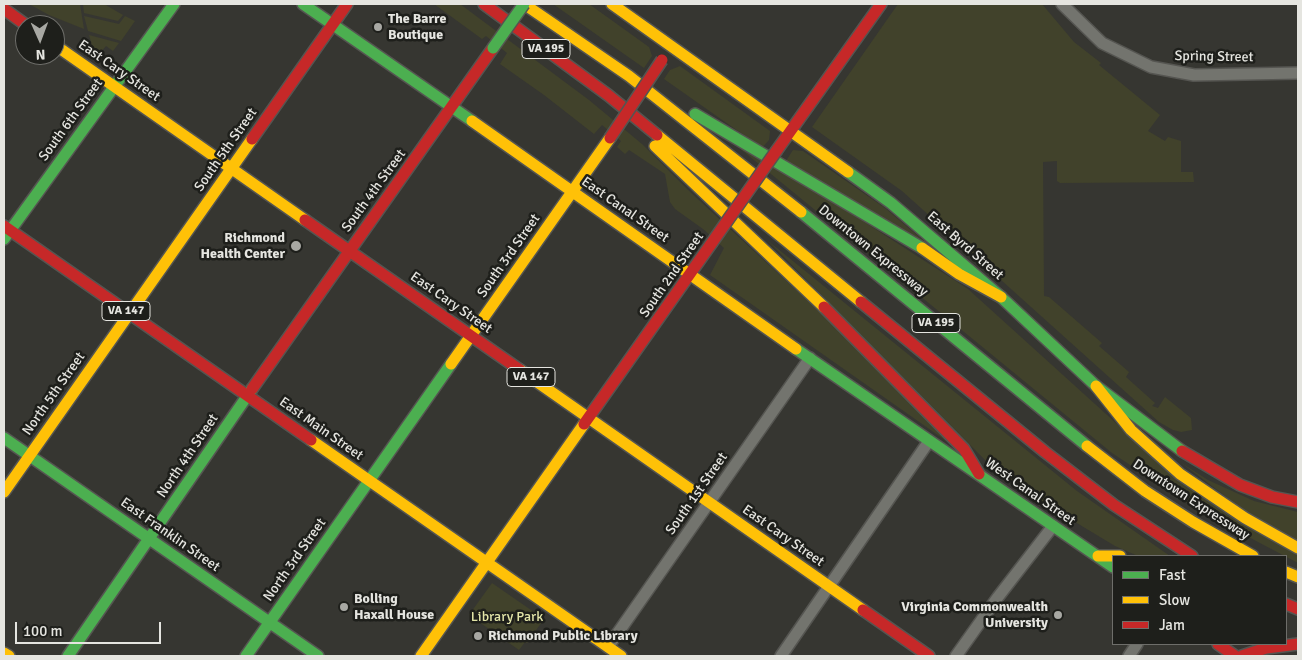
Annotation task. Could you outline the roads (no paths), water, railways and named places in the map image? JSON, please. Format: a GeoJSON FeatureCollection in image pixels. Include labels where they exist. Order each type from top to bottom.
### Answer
{"type":"FeatureCollection","features":[{"type":"Feature","properties":{"kind":"main road","name":"South 6th Street"},"geometry":{"type":"LineString","coordinates":[[6,232],[174,4]]}},
{"type":"Feature","properties":{"kind":"main road","name":"East Canal Street"},"geometry":{"type":"LineString","coordinates":[[303,4],[929,441]]}},
{"type":"Feature","properties":{"kind":"main road","name":"South 5th Street"},"geometry":{"type":"LineString","coordinates":[[129,313],[347,4]]}},
{"type":"Feature","properties":{"kind":"main road","name":"VA 195"},"geometry":{"type":"LineString","coordinates":[[484,4],[608,95],[1045,452],[1114,505],[1190,555]]}},
{"type":"Feature","properties":{"kind":"main road","name":"South 4th Street"},"geometry":{"type":"LineString","coordinates":[[248,396],[524,4]]}},
{"type":"Feature","properties":{"kind":"main road","name":"Downtown Expressway"},"geometry":{"type":"LineString","coordinates":[[524,4],[629,76],[804,214],[1103,459],[1145,491],[1193,522],[1251,555]]}},
{"type":"Feature","properties":{"kind":"main road","name":"East Byrd Street"},"geometry":{"type":"LineString","coordinates":[[612,4],[891,203],[1000,297],[1096,386],[1164,439],[1221,475],[1260,493],[1298,502]]}},
{"type":"Feature","properties":{"kind":"main road","name":"South 2nd Street"},"geometry":{"type":"LineString","coordinates":[[421,656],[881,4]]}},
{"type":"Feature","properties":{"kind":"main road"},"geometry":{"type":"LineString","coordinates":[[4,9],[15,17]]}},
{"type":"Feature","properties":{"kind":"main road","name":"South 3rd Street"},"geometry":{"type":"LineString","coordinates":[[369,480],[672,48]]}},
{"type":"Feature","properties":{"kind":"main road","name":"East Cary Street"},"geometry":{"type":"LineString","coordinates":[[65,52],[830,587]]}},
{"type":"Feature","properties":{"kind":"main road"},"geometry":{"type":"LineString","coordinates":[[629,76],[913,242],[959,274],[1000,297]]}},
{"type":"Feature","properties":{"kind":"main road"},"geometry":{"type":"LineString","coordinates":[[608,95],[669,162],[861,342],[918,400],[964,449],[979,474]]}},
{"type":"Feature","properties":{"kind":"main road","name":"East Main Street"},"geometry":{"type":"LineString","coordinates":[[6,232],[129,313],[486,562],[605,652],[621,656]]}},
{"type":"Feature","properties":{"kind":"main road","name":"North 5th Street"},"geometry":{"type":"LineString","coordinates":[[4,492],[129,313]]}},
{"type":"Feature","properties":{"kind":"main road"},"geometry":{"type":"LineString","coordinates":[[1096,386],[1113,410],[1131,430],[1180,474],[1245,518],[1298,548]]}},
{"type":"Feature","properties":{"kind":"main road","name":"North 4th Street"},"geometry":{"type":"LineString","coordinates":[[68,656],[248,396]]}},
{"type":"Feature","properties":{"kind":"main road","name":"East Franklin Street"},"geometry":{"type":"LineString","coordinates":[[4,438],[318,656]]}},
{"type":"Feature","properties":{"kind":"main road","name":"West Canal Street"},"geometry":{"type":"LineString","coordinates":[[929,441],[1112,566]]}},
{"type":"Feature","properties":{"kind":"main road","name":"North 3rd Street"},"geometry":{"type":"LineString","coordinates":[[246,656],[369,480]]}},
{"type":"Feature","properties":{"kind":"main road"},"geometry":{"type":"LineString","coordinates":[[1098,556],[1112,556]]}},
{"type":"Feature","properties":{"kind":"main road","name":"VA 147"},"geometry":{"type":"LineString","coordinates":[[830,587],[929,656]]}},
{"type":"Feature","properties":{"kind":"main road"},"geometry":{"type":"LineString","coordinates":[[1242,656],[1266,648],[1298,644]]}},
{"type":"Feature","properties":{"kind":"main road"},"geometry":{"type":"LineString","coordinates":[[1220,645],[1235,656]]}},
{"type":"Feature","properties":{"kind":"main road"},"geometry":{"type":"LineString","coordinates":[[4,653],[9,656]]}},
{"type":"Feature","properties":{"kind":"street","name":"Spring Street"},"geometry":{"type":"LineString","coordinates":[[1062,4],[1102,43],[1150,67],[1194,75],[1298,72]]}},
{"type":"Feature","properties":{"kind":"street","name":"South 1st Street"},"geometry":{"type":"LineString","coordinates":[[605,652],[810,358]]}},
{"type":"Feature","properties":{"kind":"street"},"geometry":{"type":"LineString","coordinates":[[781,656],[929,441]]}},
{"type":"Feature","properties":{"kind":"street"},"geometry":{"type":"LineString","coordinates":[[956,656],[998,597],[1053,526]]}},
{"type":"Feature","properties":{"kind":"street"},"geometry":{"type":"LineString","coordinates":[[1129,656],[1136,645]]}},
{"type":"Feature","properties":{"kind":"place","name":"The Barre Boutique"},"geometry":{"type":"Point","coordinates":[378,27]}},
{"type":"Feature","properties":{"kind":"place","name":"Richmond Health Center"},"geometry":{"type":"Point","coordinates":[296,246]}},
{"type":"Feature","properties":{"kind":"place","name":"Bolling Haxall House"},"geometry":{"type":"Point","coordinates":[344,607]}},
{"type":"Feature","properties":{"kind":"place","name":"Virginia Commonwealth University"},"geometry":{"type":"Point","coordinates":[1058,615]}},
{"type":"Feature","properties":{"kind":"place","name":"Richmond Public Library"},"geometry":{"type":"Point","coordinates":[478,636]}},
{"type":"Feature","properties":{"kind":"park label","name":"Library Park"},"geometry":{"type":"Point","coordinates":[507,617]}}]}
